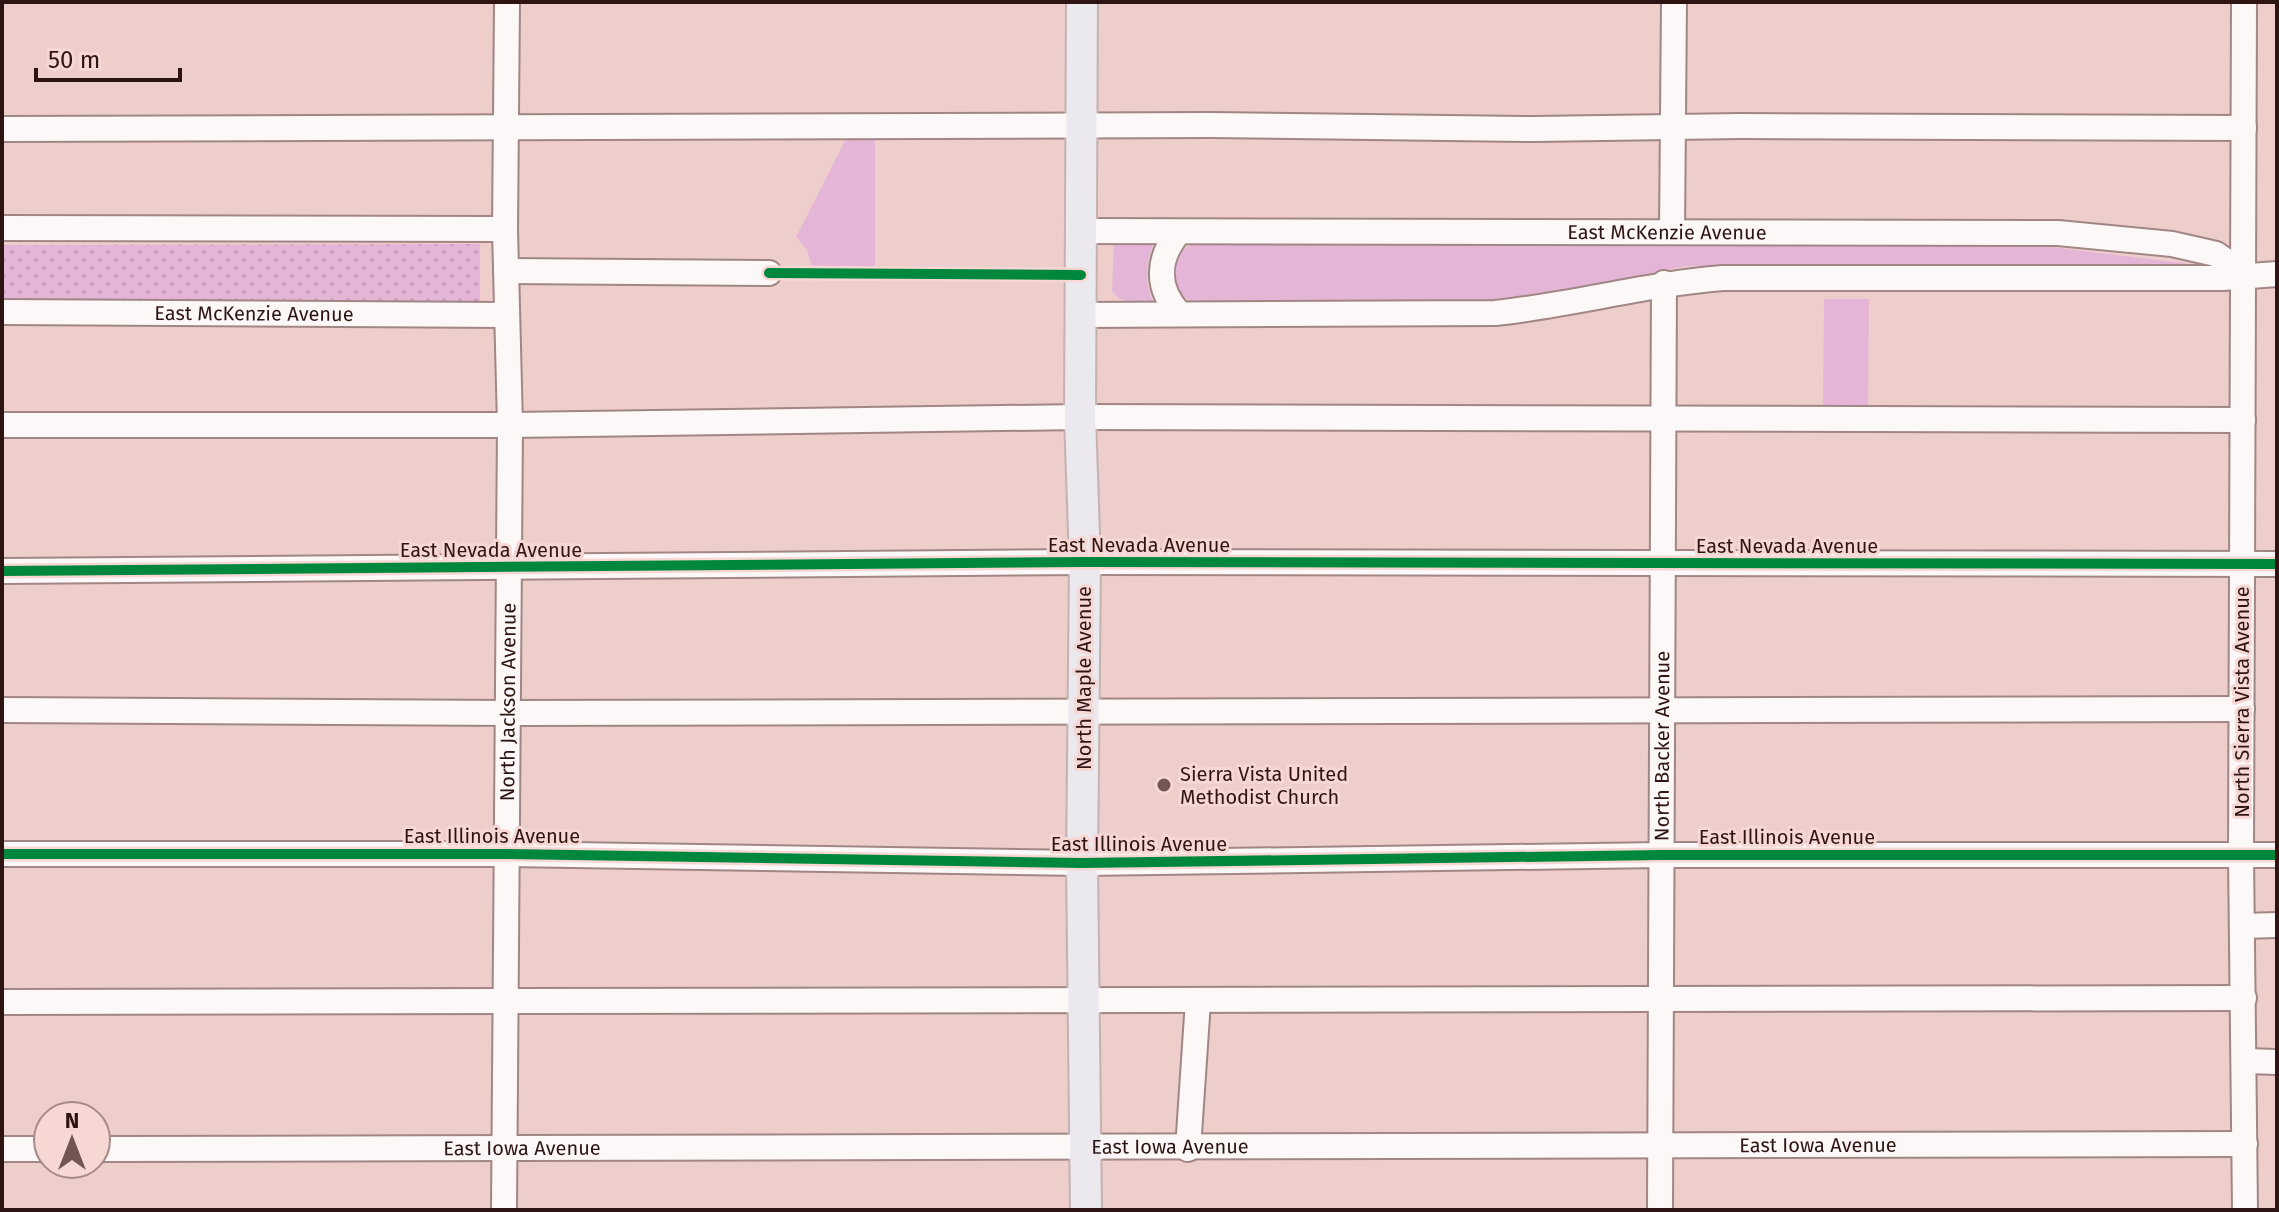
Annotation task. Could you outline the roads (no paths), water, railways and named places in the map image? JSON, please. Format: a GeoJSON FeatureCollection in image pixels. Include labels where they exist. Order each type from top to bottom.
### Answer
{"type":"FeatureCollection","features":[{"type":"Feature","properties":{"kind":"main road","name":"North Maple Avenue"},"geometry":{"type":"LineString","coordinates":[[1082,2],[1080,417],[1085,562],[1082,863],[1086,1210]]}},
{"type":"Feature","properties":{"kind":"street","name":"North Jackson Avenue"},"geometry":{"type":"LineString","coordinates":[[504,1210],[510,425],[505,229],[507,2]]}},
{"type":"Feature","properties":{"kind":"street"},"geometry":{"type":"LineString","coordinates":[[1672,232],[1674,2]]}},
{"type":"Feature","properties":{"kind":"street","name":"North Sierra Vista Avenue"},"geometry":{"type":"LineString","coordinates":[[2244,2],[2241,855],[2245,1210]]}},
{"type":"Feature","properties":{"kind":"street"},"geometry":{"type":"LineString","coordinates":[[2,129],[2244,128]]}},
{"type":"Feature","properties":{"kind":"street"},"geometry":{"type":"LineString","coordinates":[[2,228],[505,229]]}},
{"type":"Feature","properties":{"kind":"street","name":"East McKenzie Avenue"},"geometry":{"type":"LineString","coordinates":[[1081,231],[2058,233],[2216,254],[2245,274]]}},
{"type":"Feature","properties":{"kind":"street"},"geometry":{"type":"LineString","coordinates":[[1179,232],[1161,261],[1162,286],[1169,302],[1180,314]]}},
{"type":"Feature","properties":{"kind":"street"},"geometry":{"type":"LineString","coordinates":[[506,271],[769,273]]}},
{"type":"Feature","properties":{"kind":"street"},"geometry":{"type":"LineString","coordinates":[[1081,315],[1495,313],[1543,308],[1664,283],[1723,278],[2223,278],[2277,274]]}},
{"type":"Feature","properties":{"kind":"street","name":"North Backer Avenue"},"geometry":{"type":"LineString","coordinates":[[1660,1210],[1664,283]]}},
{"type":"Feature","properties":{"kind":"street","name":"East McKenzie Avenue"},"geometry":{"type":"LineString","coordinates":[[2,312],[507,315]]}},
{"type":"Feature","properties":{"kind":"street"},"geometry":{"type":"LineString","coordinates":[[2,425],[510,425],[1080,417],[1664,421],[2243,420]]}},
{"type":"Feature","properties":{"kind":"street","name":"East Nevada Avenue"},"geometry":{"type":"LineString","coordinates":[[2,571],[1085,562],[2277,564]]}},
{"type":"Feature","properties":{"kind":"street"},"geometry":{"type":"LineString","coordinates":[[2,710],[509,713],[2242,709]]}},
{"type":"Feature","properties":{"kind":"street","name":"East Illinois Avenue"},"geometry":{"type":"LineString","coordinates":[[2,854],[508,854],[1082,863],[1661,855],[2277,855]]}},
{"type":"Feature","properties":{"kind":"street"},"geometry":{"type":"LineString","coordinates":[[2242,926],[2277,925]]}},
{"type":"Feature","properties":{"kind":"street"},"geometry":{"type":"LineString","coordinates":[[2,1002],[2244,998]]}},
{"type":"Feature","properties":{"kind":"street"},"geometry":{"type":"LineString","coordinates":[[1188,1149],[1198,1001]]}},
{"type":"Feature","properties":{"kind":"street"},"geometry":{"type":"LineString","coordinates":[[2245,1061],[2277,1062]]}},
{"type":"Feature","properties":{"kind":"street","name":"East Iowa Avenue"},"geometry":{"type":"LineString","coordinates":[[112,1149],[504,1151],[2245,1144]]}},
{"type":"Feature","properties":{"kind":"street"},"geometry":{"type":"LineString","coordinates":[[2,1149],[32,1149]]}},
{"type":"Feature","properties":{"kind":"place","name":"Sierra Vista United Methodist Church"},"geometry":{"type":"Point","coordinates":[1164,785]}}]}
